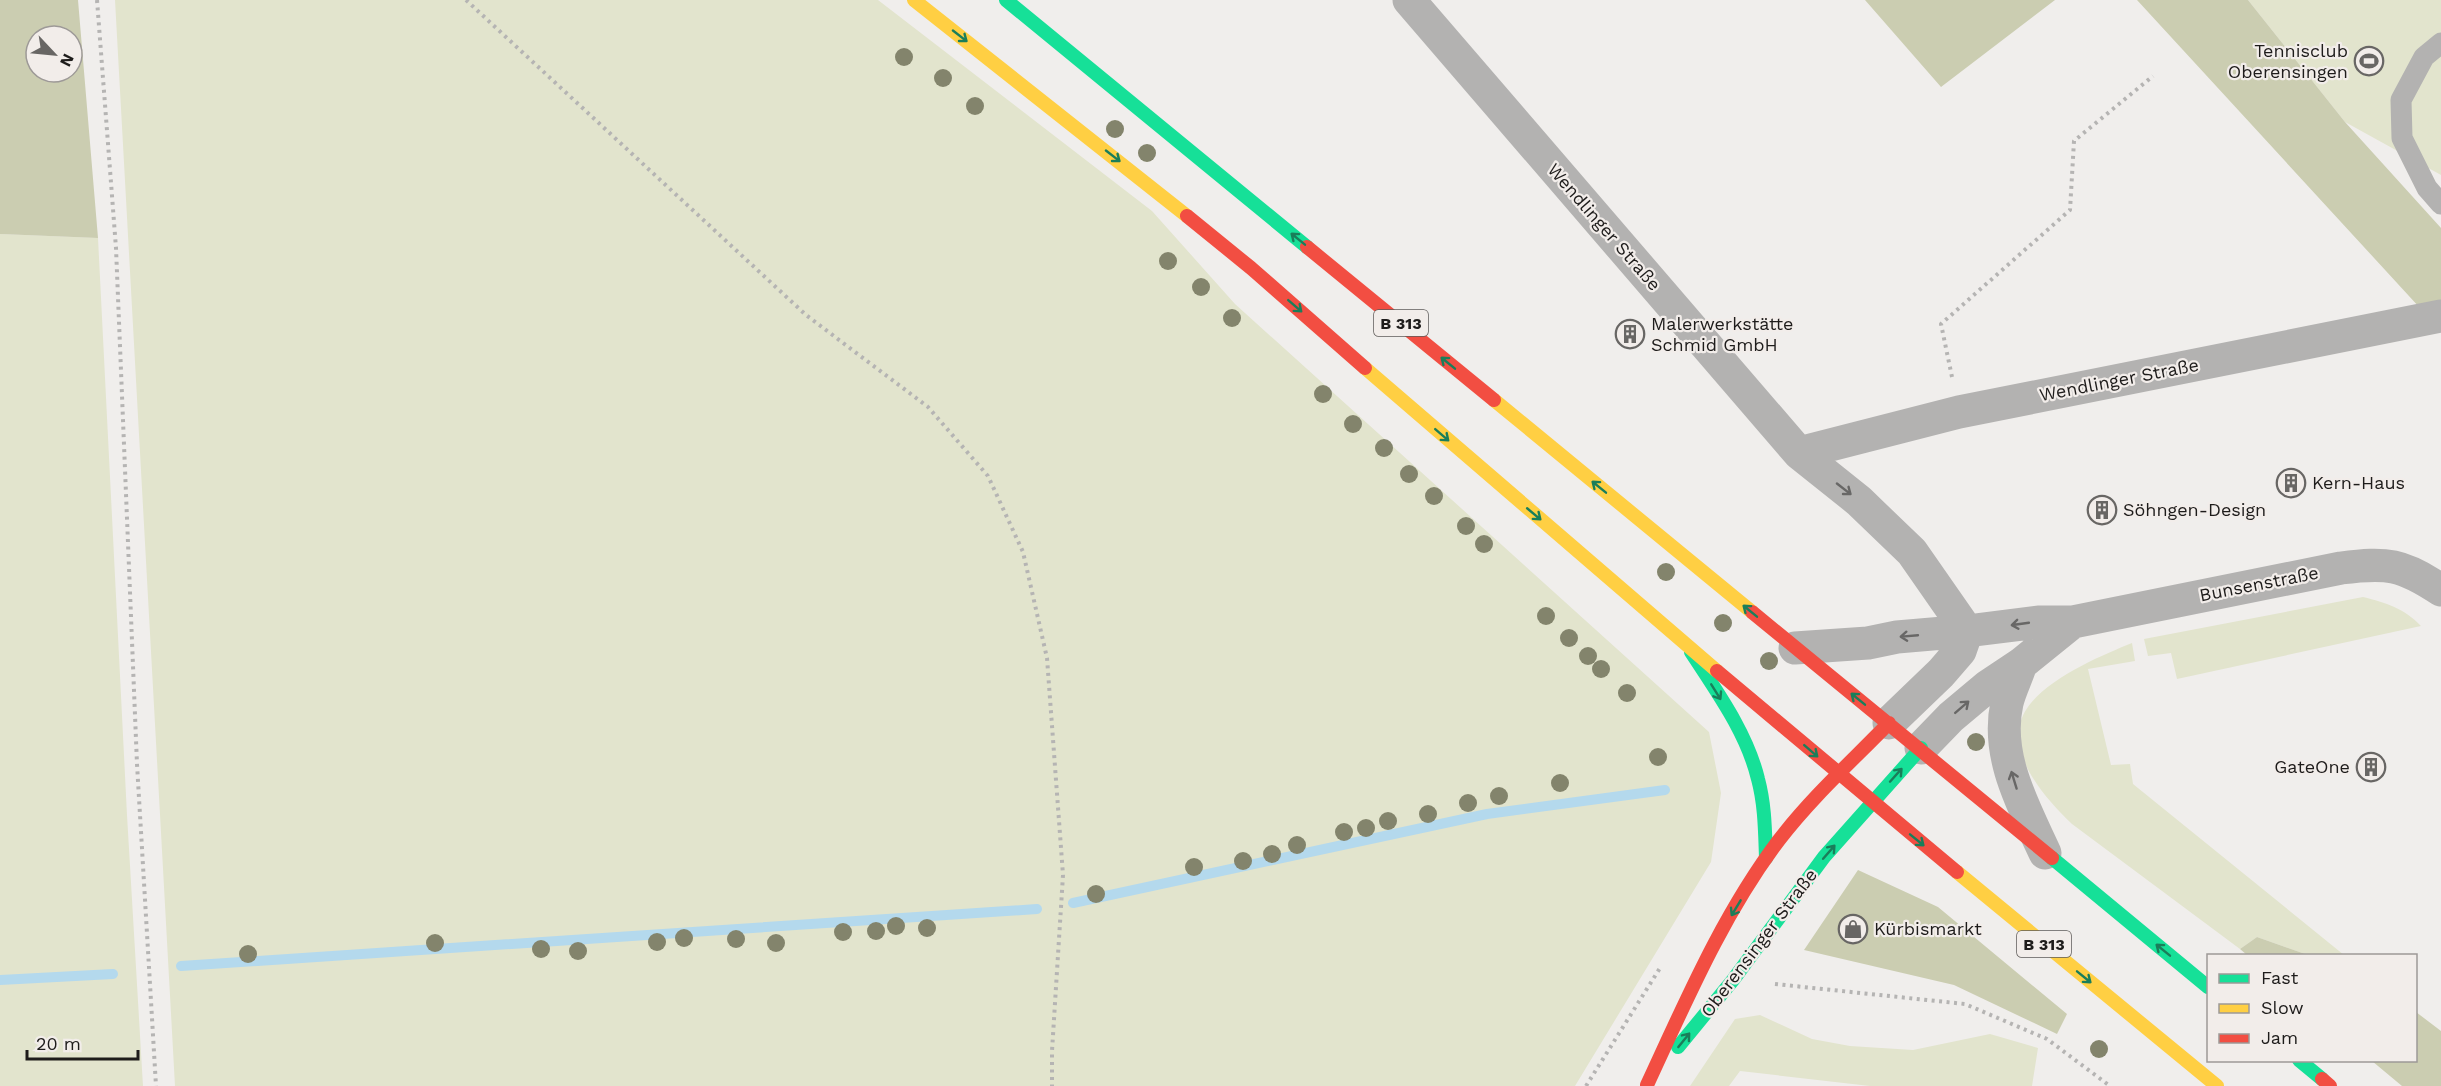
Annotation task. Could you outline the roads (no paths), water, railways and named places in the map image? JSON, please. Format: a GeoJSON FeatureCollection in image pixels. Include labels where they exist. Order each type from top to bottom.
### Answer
{"type":"FeatureCollection","features":[{"type":"Feature","properties":{"kind":"main road","name":"B 313"},"geometry":{"type":"LineString","coordinates":[[914,0],[1130,169],[1251,268],[1489,476],[1839,775],[2217,1086]]}},
{"type":"Feature","properties":{"kind":"main road","name":"B 313"},"geometry":{"type":"LineString","coordinates":[[1006,0],[1795,648],[1921,748],[2207,986]]}},
{"type":"Feature","properties":{"kind":"main road"},"geometry":{"type":"LineString","coordinates":[[1685,642],[1730,714],[1750,752],[1762,797],[1766,858]]}},
{"type":"Feature","properties":{"kind":"main road","name":"Oberensinger Straße"},"geometry":{"type":"LineString","coordinates":[[1646,1085],[1703,964],[1766,858],[1800,816],[1888,723]]}},
{"type":"Feature","properties":{"kind":"main road","name":"Oberensinger Straße"},"geometry":{"type":"LineString","coordinates":[[1646,1085],[1733,980],[1824,857],[1921,748]]}},
{"type":"Feature","properties":{"kind":"main road"},"geometry":{"type":"LineString","coordinates":[[2301,1062],[2326,1082]]}},
{"type":"Feature","properties":{"kind":"street","name":"Wendlinger Straße"},"geometry":{"type":"LineString","coordinates":[[1409,0],[1799,453],[1859,501],[1912,552],[1967,631]]}},
{"type":"Feature","properties":{"kind":"street","name":"Wendlinger Straße"},"geometry":{"type":"LineString","coordinates":[[1799,453],[1959,411],[2441,316]]}},
{"type":"Feature","properties":{"kind":"street","name":"Bunsenstraße"},"geometry":{"type":"LineString","coordinates":[[1795,648],[1868,643],[1897,637],[2038,622],[2073,622],[2341,568],[2378,563],[2415,573],[2441,590]]}},
{"type":"Feature","properties":{"kind":"street","name":"Bunsenstraße"},"geometry":{"type":"LineString","coordinates":[[1921,748],[1951,717],[1988,686],[2021,664],[2073,622]]}},
{"type":"Feature","properties":{"kind":"street"},"geometry":{"type":"LineString","coordinates":[[1888,723],[1960,651],[1967,631]]}},
{"type":"Feature","properties":{"kind":"street"},"geometry":{"type":"LineString","coordinates":[[2021,664],[2007,704],[2005,742],[2014,783],[2045,853]]}},
{"type":"Feature","properties":{"kind":"lane"},"geometry":{"type":"LineString","coordinates":[[2441,43],[2424,57],[2401,100],[2402,138],[2427,188],[2441,204]]}},
{"type":"Feature","properties":{"kind":"waterway"},"geometry":{"type":"LineString","coordinates":[[1073,903],[1487,814],[1665,790]]}},
{"type":"Feature","properties":{"kind":"waterway"},"geometry":{"type":"LineString","coordinates":[[181,966],[1037,909]]}},
{"type":"Feature","properties":{"kind":"waterway"},"geometry":{"type":"LineString","coordinates":[[0,980],[113,974]]}},
{"type":"Feature","properties":{"kind":"place","name":"Tennisclub Oberensingen"},"geometry":{"type":"Point","coordinates":[2369,61]}},
{"type":"Feature","properties":{"kind":"place","name":"Malerwerkstätte Schmid GmbH"},"geometry":{"type":"Point","coordinates":[1630,334]}},
{"type":"Feature","properties":{"kind":"place","name":"Kern-Haus"},"geometry":{"type":"Point","coordinates":[2291,483]}},
{"type":"Feature","properties":{"kind":"place","name":"Söhngen-Design"},"geometry":{"type":"Point","coordinates":[2102,510]}},
{"type":"Feature","properties":{"kind":"place","name":"GateOne"},"geometry":{"type":"Point","coordinates":[2371,767]}},
{"type":"Feature","properties":{"kind":"place","name":"Kürbismarkt"},"geometry":{"type":"Point","coordinates":[1853,929]}}]}
